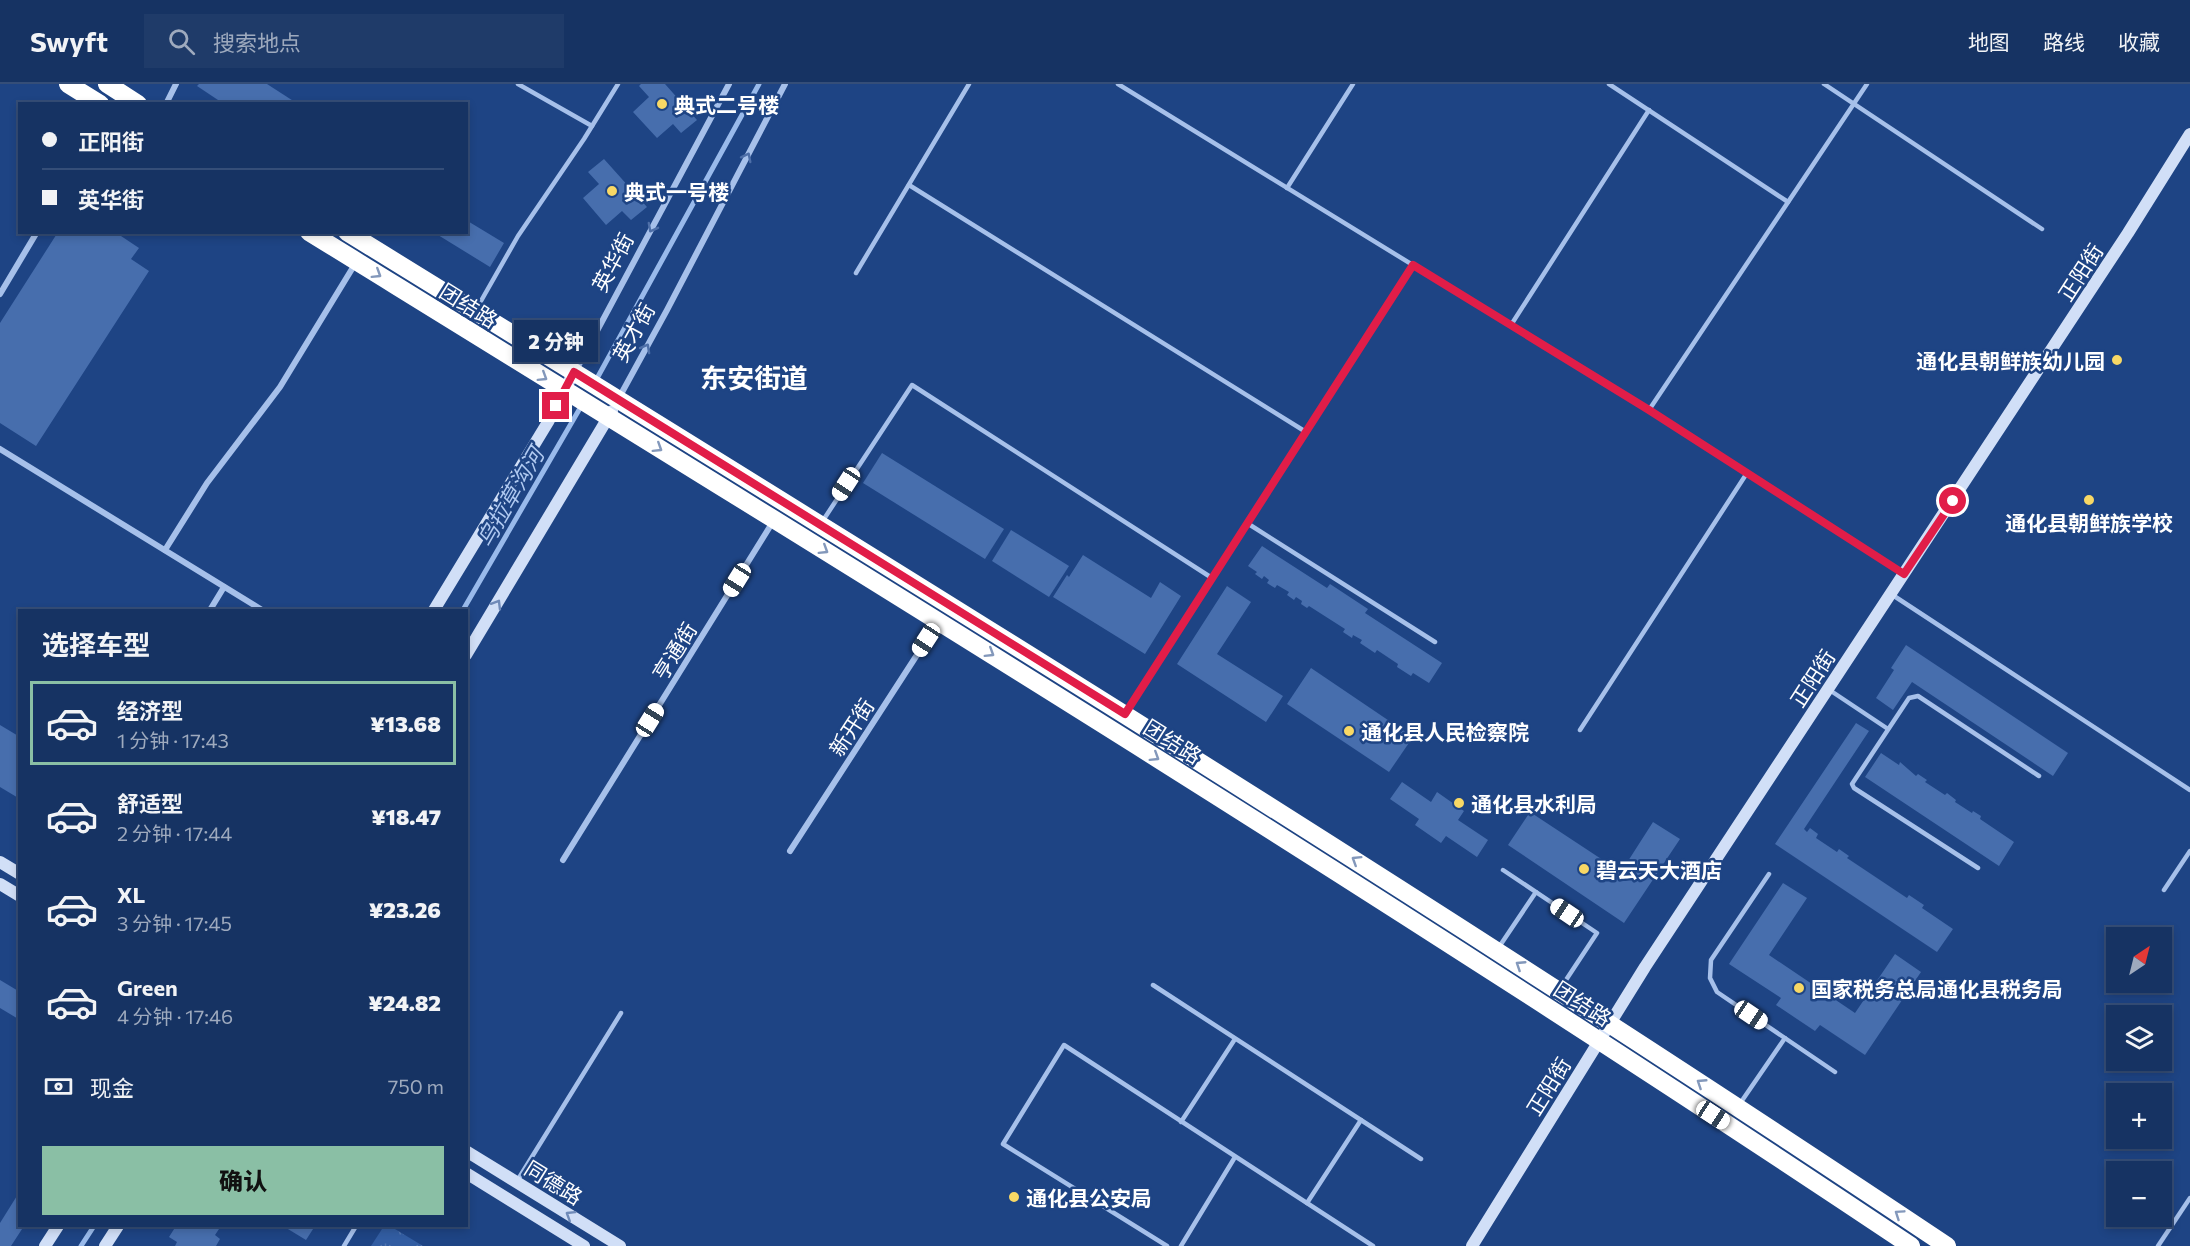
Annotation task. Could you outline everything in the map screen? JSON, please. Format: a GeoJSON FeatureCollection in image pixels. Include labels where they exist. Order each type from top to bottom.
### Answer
{"type":"FeatureCollection","features":[{"type":"Feature","properties":{"kind":"highway"},"geometry":{"type":"LineString","coordinates":[[68,84],[97,102]]}},
{"type":"Feature","properties":{"kind":"highway"},"geometry":{"type":"LineString","coordinates":[[107,84],[135,102]]}},
{"type":"Feature","properties":{"kind":"highway","name":"团结路"},"geometry":{"type":"LineString","coordinates":[[312,234],[939,621],[1338,872],[1911,1246]]}},
{"type":"Feature","properties":{"kind":"highway","name":"团结路"},"geometry":{"type":"LineString","coordinates":[[350,234],[1125,714],[1497,950],[1947,1246]]}},
{"type":"Feature","properties":{"kind":"street"},"geometry":{"type":"LineString","coordinates":[[167,102],[176,84]]}},
{"type":"Feature","properties":{"kind":"street","name":"英华街"},"geometry":{"type":"LineString","coordinates":[[435,609],[548,422],[729,84]]}},
{"type":"Feature","properties":{"kind":"street","name":"英才街"},"geometry":{"type":"LineString","coordinates":[[468,651],[608,417],[672,301],[785,84]]}},
{"type":"Feature","properties":{"kind":"street","name":"正阳街"},"geometry":{"type":"LineString","coordinates":[[1472,1246],[1610,1024],[2128,233],[2190,134]]}},
{"type":"Feature","properties":{"kind":"street"},"geometry":{"type":"LineString","coordinates":[[0,294],[36,234]]}},
{"type":"Feature","properties":{"kind":"street"},"geometry":{"type":"LineString","coordinates":[[165,550],[207,483],[280,387],[356,262]]}},
{"type":"Feature","properties":{"kind":"street"},"geometry":{"type":"LineString","coordinates":[[0,449],[260,609]]}},
{"type":"Feature","properties":{"kind":"street","name":"亨通街"},"geometry":{"type":"LineString","coordinates":[[563,860],[775,520]]}},
{"type":"Feature","properties":{"kind":"street"},"geometry":{"type":"LineString","coordinates":[[211,609],[224,587]]}},
{"type":"Feature","properties":{"kind":"street","name":"新开街"},"geometry":{"type":"LineString","coordinates":[[790,851],[939,621]]}},
{"type":"Feature","properties":{"kind":"street"},"geometry":{"type":"LineString","coordinates":[[0,862],[18,873]]}},
{"type":"Feature","properties":{"kind":"street"},"geometry":{"type":"LineString","coordinates":[[0,884],[18,895]]}},
{"type":"Feature","properties":{"kind":"street","name":"同德路"},"geometry":{"type":"LineString","coordinates":[[468,1152],[620,1246]]}},
{"type":"Feature","properties":{"kind":"street","name":"同德路"},"geometry":{"type":"LineString","coordinates":[[468,1174],[584,1246]]}},
{"type":"Feature","properties":{"kind":"street"},"geometry":{"type":"LineString","coordinates":[[45,1246],[57,1227]]}},
{"type":"Feature","properties":{"kind":"street"},"geometry":{"type":"LineString","coordinates":[[105,1246],[117,1227]]}},
{"type":"Feature","properties":{"kind":"lane"},"geometry":{"type":"LineString","coordinates":[[518,84],[592,126]]}},
{"type":"Feature","properties":{"kind":"lane"},"geometry":{"type":"LineString","coordinates":[[475,311],[518,236],[618,84]]}},
{"type":"Feature","properties":{"kind":"lane"},"geometry":{"type":"LineString","coordinates":[[856,273],[969,84]]}},
{"type":"Feature","properties":{"kind":"lane"},"geometry":{"type":"LineString","coordinates":[[1118,84],[1649,410],[1904,574]]}},
{"type":"Feature","properties":{"kind":"lane"},"geometry":{"type":"LineString","coordinates":[[1287,188],[1353,84]]}},
{"type":"Feature","properties":{"kind":"lane"},"geometry":{"type":"LineString","coordinates":[[1609,84],[1788,202]]}},
{"type":"Feature","properties":{"kind":"lane"},"geometry":{"type":"LineString","coordinates":[[1824,84],[2042,229]]}},
{"type":"Feature","properties":{"kind":"lane"},"geometry":{"type":"LineString","coordinates":[[1649,410],[1867,84]]}},
{"type":"Feature","properties":{"kind":"lane"},"geometry":{"type":"LineString","coordinates":[[1511,325],[1649,110]]}},
{"type":"Feature","properties":{"kind":"lane"},"geometry":{"type":"LineString","coordinates":[[909,185],[1306,432]]}},
{"type":"Feature","properties":{"kind":"lane"},"geometry":{"type":"LineString","coordinates":[[1125,714],[1413,265]]}},
{"type":"Feature","properties":{"kind":"lane"},"geometry":{"type":"LineString","coordinates":[[820,524],[912,385],[1212,578]]}},
{"type":"Feature","properties":{"kind":"lane"},"geometry":{"type":"LineString","coordinates":[[1580,730],[1747,473]]}},
{"type":"Feature","properties":{"kind":"lane"},"geometry":{"type":"LineString","coordinates":[[1247,524],[1435,642]]}},
{"type":"Feature","properties":{"kind":"lane"},"geometry":{"type":"LineString","coordinates":[[1891,594],[2190,790]]}},
{"type":"Feature","properties":{"kind":"lane"},"geometry":{"type":"LineString","coordinates":[[1828,689],[1888,729]]}},
{"type":"Feature","properties":{"kind":"lane"},"geometry":{"type":"LineString","coordinates":[[1978,868],[1854,788],[1852,784],[1888,729],[1909,698],[1918,696],[2039,776]]}},
{"type":"Feature","properties":{"kind":"lane"},"geometry":{"type":"LineString","coordinates":[[2164,890],[2190,851]]}},
{"type":"Feature","properties":{"kind":"lane"},"geometry":{"type":"LineString","coordinates":[[1503,870],[1597,933],[1559,991]]}},
{"type":"Feature","properties":{"kind":"lane"},"geometry":{"type":"LineString","coordinates":[[1769,874],[1711,960],[1710,978],[1717,992],[1835,1071]]}},
{"type":"Feature","properties":{"kind":"lane"},"geometry":{"type":"LineString","coordinates":[[1497,950],[1536,892]]}},
{"type":"Feature","properties":{"kind":"lane"},"geometry":{"type":"LineString","coordinates":[[1153,985],[1421,1159]]}},
{"type":"Feature","properties":{"kind":"lane"},"geometry":{"type":"LineString","coordinates":[[516,1182],[621,1012]]}},
{"type":"Feature","properties":{"kind":"lane"},"geometry":{"type":"LineString","coordinates":[[1738,1107],[1785,1038]]}},
{"type":"Feature","properties":{"kind":"lane"},"geometry":{"type":"LineString","coordinates":[[1181,1122],[1235,1039]]}},
{"type":"Feature","properties":{"kind":"lane"},"geometry":{"type":"LineString","coordinates":[[1167,1246],[1003,1144],[1064,1045],[1373,1246]]}},
{"type":"Feature","properties":{"kind":"lane"},"geometry":{"type":"LineString","coordinates":[[1307,1203],[1361,1120]]}},
{"type":"Feature","properties":{"kind":"lane"},"geometry":{"type":"LineString","coordinates":[[1180,1246],[1235,1157]]}},
{"type":"Feature","properties":{"kind":"lane"},"geometry":{"type":"LineString","coordinates":[[2158,1246],[2190,1198]]}},
{"type":"Feature","properties":{"kind":"lane"},"geometry":{"type":"LineString","coordinates":[[344,1246],[355,1227]]}},
{"type":"Feature","properties":{"kind":"green space"},"geometry":{"type":"Polygon","coordinates":[[[383,1227],[392,1227],[423,1246],[371,1246],[383,1227]]]}},
{"type":"Feature","properties":{"kind":"building"},"geometry":{"type":"Polygon","coordinates":[[[199,84],[267,84],[295,102],[221,102],[197,86],[199,84]]]}},
{"type":"Feature","properties":{"kind":"building","name":"典式二号楼"},"geometry":{"type":"Polygon","coordinates":[[[641,84],[665,84],[697,120],[681,133],[673,124],[657,138],[633,112],[649,97],[639,86],[641,84]]]}},
{"type":"Feature","properties":{"kind":"building","name":"典式一号楼"},"geometry":{"type":"Polygon","coordinates":[[[604,159],[647,207],[631,220],[622,211],[606,225],[583,198],[599,184],[588,172],[604,159]]]}},
{"type":"Feature","properties":{"kind":"building"},"geometry":{"type":"Polygon","coordinates":[[[468,221],[504,243],[490,267],[438,235],[468,234],[468,221]]]}},
{"type":"Feature","properties":{"kind":"building"},"geometry":{"type":"Polygon","coordinates":[[[57,234],[118,234],[139,248],[131,259],[149,271],[36,446],[0,423],[0,323],[57,234]]]}},
{"type":"Feature","properties":{"kind":"building"},"geometry":{"type":"Polygon","coordinates":[[[882,453],[1004,529],[985,559],[863,483],[882,453]]]}},
{"type":"Feature","properties":{"kind":"building"},"geometry":{"type":"Polygon","coordinates":[[[1011,530],[1069,566],[1049,597],[992,561],[1011,530]]]}},
{"type":"Feature","properties":{"kind":"building"},"geometry":{"type":"Polygon","coordinates":[[[1262,546],[1327,588],[1330,584],[1368,609],[1365,613],[1442,663],[1429,683],[1413,673],[1411,676],[1377,650],[1375,653],[1360,643],[1362,640],[1353,635],[1352,638],[1343,632],[1345,629],[1309,606],[1307,608],[1301,604],[1302,601],[1296,597],[1294,600],[1287,595],[1289,592],[1277,585],[1275,588],[1267,583],[1269,580],[1264,576],[1262,579],[1255,574],[1257,572],[1248,566],[1262,546]]]}},
{"type":"Feature","properties":{"kind":"building"},"geometry":{"type":"Polygon","coordinates":[[[1083,555],[1151,598],[1160,582],[1181,596],[1145,654],[1053,597],[1083,555]]]}},
{"type":"Feature","properties":{"kind":"building"},"geometry":{"type":"Polygon","coordinates":[[[1227,586],[1251,602],[1217,654],[1283,696],[1266,722],[1177,664],[1227,586]]]}},
{"type":"Feature","properties":{"kind":"building"},"geometry":{"type":"Polygon","coordinates":[[[1906,645],[2068,753],[2053,776],[1912,682],[1893,710],[1876,698],[1894,670],[1891,668],[1906,645]]]}},
{"type":"Feature","properties":{"kind":"building"},"geometry":{"type":"Polygon","coordinates":[[[1311,668],[1413,737],[1389,772],[1287,704],[1311,668]]]}},
{"type":"Feature","properties":{"kind":"building"},"geometry":{"type":"Polygon","coordinates":[[[1856,723],[1869,731],[1804,829],[1807,832],[1810,828],[1818,834],[1816,838],[1837,852],[1839,849],[1849,856],[1847,858],[1907,898],[1909,895],[1924,905],[1922,908],[1953,929],[1937,952],[1775,844],[1856,723]]]}},
{"type":"Feature","properties":{"kind":"building"},"geometry":{"type":"Polygon","coordinates":[[[0,725],[18,736],[18,798],[0,787],[0,725]]]}},
{"type":"Feature","properties":{"kind":"building"},"geometry":{"type":"Polygon","coordinates":[[[1881,753],[1899,765],[1900,762],[1916,776],[1918,774],[1927,780],[1925,782],[1945,795],[1947,793],[1956,800],[1955,802],[1981,816],[1980,819],[2014,842],[1999,866],[1865,777],[1881,753]]]}},
{"type":"Feature","properties":{"kind":"building"},"geometry":{"type":"Polygon","coordinates":[[[1402,782],[1431,802],[1437,792],[1464,811],[1458,820],[1488,840],[1477,857],[1446,836],[1441,843],[1415,825],[1419,819],[1390,799],[1402,782]]]}},
{"type":"Feature","properties":{"kind":"building"},"geometry":{"type":"Polygon","coordinates":[[[1530,812],[1621,872],[1653,822],[1680,839],[1624,923],[1508,845],[1530,812]]]}},
{"type":"Feature","properties":{"kind":"building"},"geometry":{"type":"Polygon","coordinates":[[[1783,883],[1807,898],[1769,955],[1855,1013],[1895,954],[1921,972],[1865,1055],[1820,1025],[1815,1031],[1776,1005],[1781,998],[1729,964],[1783,883]]]}},
{"type":"Feature","properties":{"kind":"building"},"geometry":{"type":"Polygon","coordinates":[[[0,980],[18,991],[18,1019],[0,1008],[0,980]]]}},
{"type":"Feature","properties":{"kind":"building"},"geometry":{"type":"Polygon","coordinates":[[[18,1194],[18,1227],[23,1227],[11,1246],[0,1246],[0,1223],[18,1194]]]}},
{"type":"Feature","properties":{"kind":"building"},"geometry":{"type":"Polygon","coordinates":[[[175,1227],[220,1227],[215,1235],[220,1239],[216,1246],[175,1246],[177,1242],[169,1237],[175,1227]]]}},
{"type":"Feature","properties":{"kind":"building"},"geometry":{"type":"Polygon","coordinates":[[[285,1227],[314,1227],[306,1240],[285,1227]]]}},
{"type":"Feature","properties":{"kind":"waterway","name":"乌拉草沟河"},"geometry":{"type":"LineString","coordinates":[[595,382],[759,84]]}},
{"type":"Feature","properties":{"kind":"waterway","name":"乌拉草沟河"},"geometry":{"type":"LineString","coordinates":[[464,609],[583,403]]}},
{"type":"Feature","properties":{"kind":"waterway","name":"乌拉草沟河"},"geometry":{"type":"LineString","coordinates":[[81,1246],[93,1227]]}},
{"type":"Feature","properties":{"kind":"place","name":"典式二号楼"},"geometry":{"type":"Point","coordinates":[662,104]}},
{"type":"Feature","properties":{"kind":"place","name":"典式一号楼"},"geometry":{"type":"Point","coordinates":[612,191]}},
{"type":"Feature","properties":{"kind":"place","name":"通化县朝鲜族幼儿园"},"geometry":{"type":"Point","coordinates":[2117,360]}},
{"type":"Feature","properties":{"kind":"place","name":"通化县朝鲜族学校"},"geometry":{"type":"Point","coordinates":[2089,500]}},
{"type":"Feature","properties":{"kind":"place","name":"通化县人民检察院"},"geometry":{"type":"Point","coordinates":[1349,731]}},
{"type":"Feature","properties":{"kind":"place","name":"通化县水利局"},"geometry":{"type":"Point","coordinates":[1459,803]}},
{"type":"Feature","properties":{"kind":"place","name":"碧云天大酒店"},"geometry":{"type":"Point","coordinates":[1584,869]}},
{"type":"Feature","properties":{"kind":"place","name":"国家税务总局通化县税务局"},"geometry":{"type":"Point","coordinates":[1799,988]}},
{"type":"Feature","properties":{"kind":"place","name":"通化县公安局"},"geometry":{"type":"Point","coordinates":[1014,1197]}},
{"type":"Feature","properties":{"kind":"district","name":"东安街道"},"geometry":{"type":"Point","coordinates":[754,377]}},
{"type":"Feature","properties":{"kind":"route"},"geometry":{"type":"LineString","coordinates":[[556,406],[574,372],[1125,714],[1413,265],[1649,410],[1904,574],[1953,501]]}}]}
